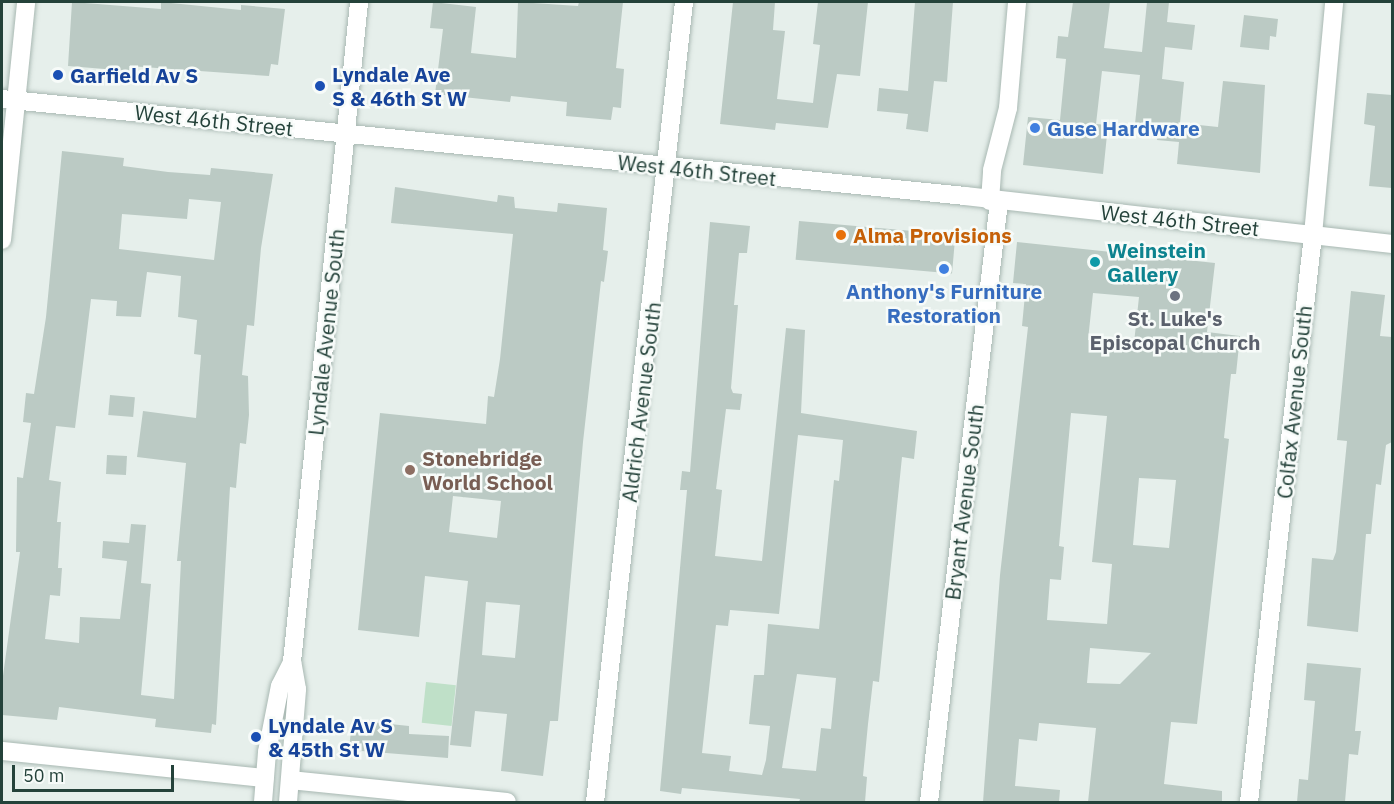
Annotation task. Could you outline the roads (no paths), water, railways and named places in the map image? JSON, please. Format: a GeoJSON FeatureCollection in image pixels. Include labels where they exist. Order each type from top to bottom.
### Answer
{"type":"FeatureCollection","features":[{"type":"Feature","properties":{"kind":"street"},"geometry":{"type":"LineString","coordinates":[[2,240],[9,100],[26,2]]}},
{"type":"Feature","properties":{"kind":"street","name":"Lyndale Avenue South"},"geometry":{"type":"LineString","coordinates":[[288,802],[297,689],[292,662],[359,2]]}},
{"type":"Feature","properties":{"kind":"street","name":"Aldrich Avenue South"},"geometry":{"type":"LineString","coordinates":[[595,802],[668,166],[684,2]]}},
{"type":"Feature","properties":{"kind":"street","name":"Bryant Avenue South"},"geometry":{"type":"LineString","coordinates":[[929,802],[994,201],[992,170],[1008,108],[1017,2]]}},
{"type":"Feature","properties":{"kind":"street","name":"Colfax Avenue South"},"geometry":{"type":"LineString","coordinates":[[1249,802],[1313,235],[1334,2]]}},
{"type":"Feature","properties":{"kind":"street","name":"West 46th Street"},"geometry":{"type":"LineString","coordinates":[[9,100],[668,166],[1392,244]]}},
{"type":"Feature","properties":{"kind":"street","name":"Lyndale Avenue South"},"geometry":{"type":"LineString","coordinates":[[262,802],[280,686],[292,662]]}},
{"type":"Feature","properties":{"kind":"street"},"geometry":{"type":"LineString","coordinates":[[2,752],[265,778]]}},
{"type":"Feature","properties":{"kind":"street"},"geometry":{"type":"LineString","coordinates":[[290,780],[507,802]]}},
{"type":"Feature","properties":{"kind":"place","name":"Garfield Av S"},"geometry":{"type":"Point","coordinates":[58,75]}},
{"type":"Feature","properties":{"kind":"place","name":"Lyndale Ave S & 46th St W"},"geometry":{"type":"Point","coordinates":[320,86]}},
{"type":"Feature","properties":{"kind":"place","name":"Guse Hardware"},"geometry":{"type":"Point","coordinates":[1035,128]}},
{"type":"Feature","properties":{"kind":"place","name":"Alma Provisions"},"geometry":{"type":"Point","coordinates":[841,235]}},
{"type":"Feature","properties":{"kind":"place","name":"Weinstein Gallery"},"geometry":{"type":"Point","coordinates":[1095,262]}},
{"type":"Feature","properties":{"kind":"place","name":"Anthony's Furniture Restoration"},"geometry":{"type":"Point","coordinates":[944,269]}},
{"type":"Feature","properties":{"kind":"place","name":"St. Luke's Episcopal Church"},"geometry":{"type":"Point","coordinates":[1175,296]}},
{"type":"Feature","properties":{"kind":"place","name":"Stonebridge World School"},"geometry":{"type":"Point","coordinates":[410,470]}},
{"type":"Feature","properties":{"kind":"place","name":"Lyndale Av S & 45th St W"},"geometry":{"type":"Point","coordinates":[256,737]}}]}
